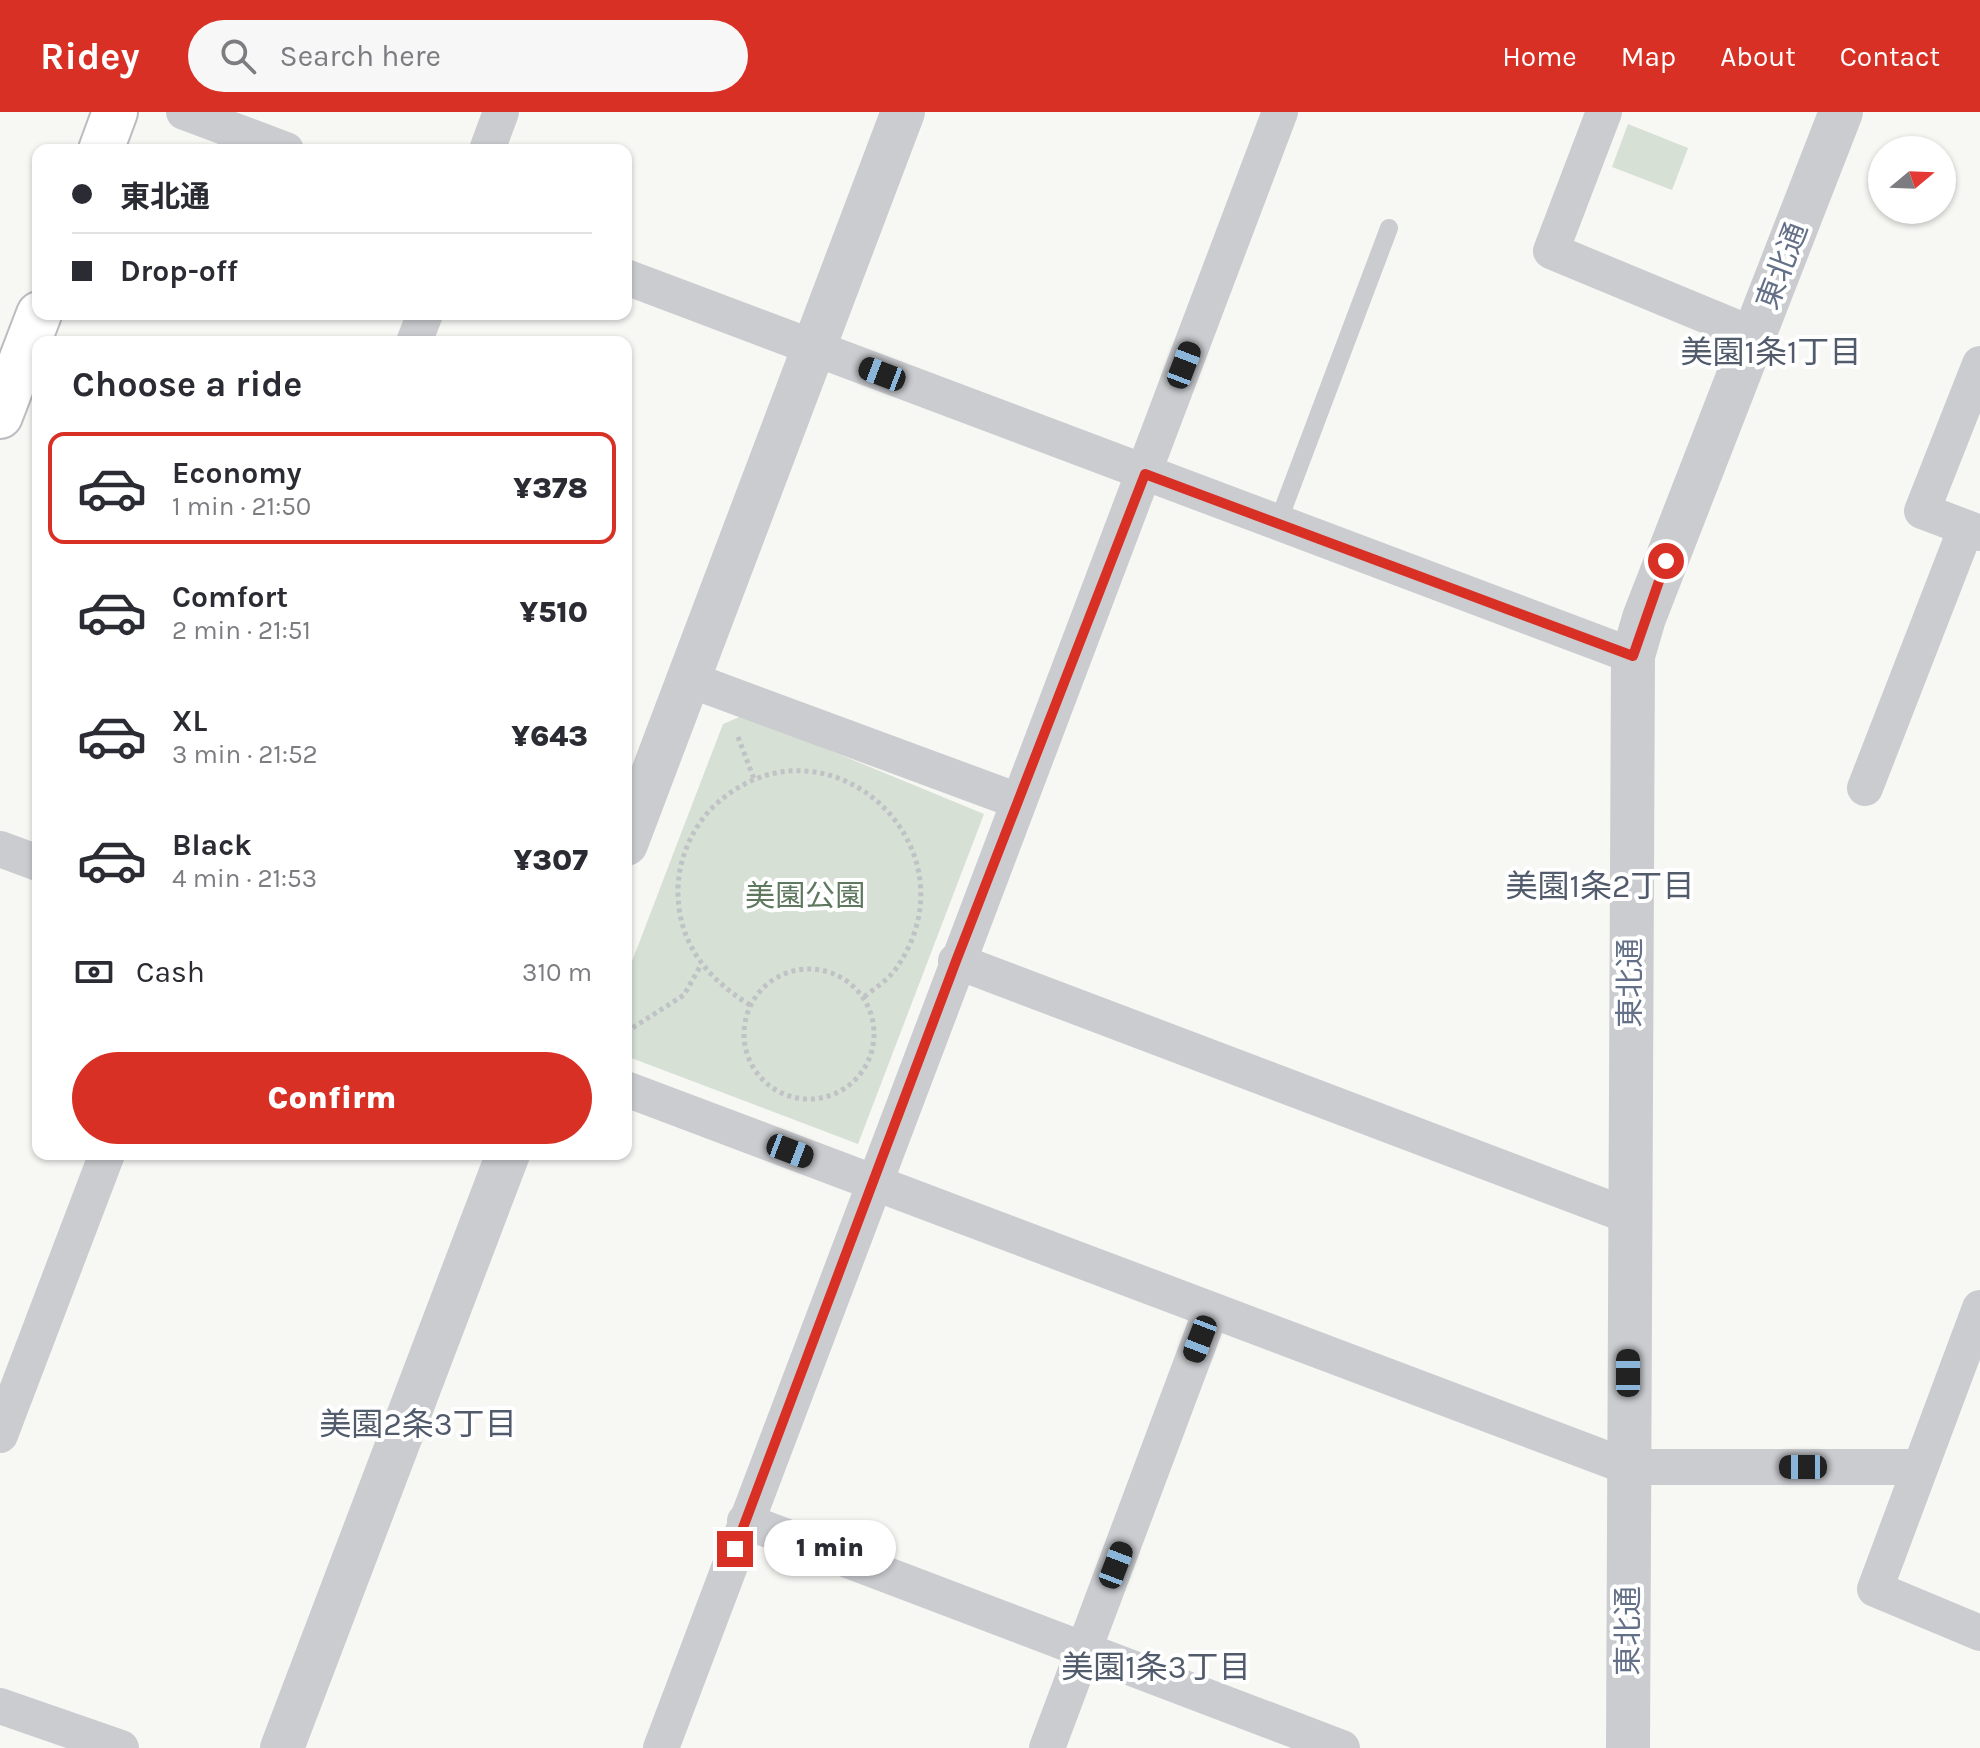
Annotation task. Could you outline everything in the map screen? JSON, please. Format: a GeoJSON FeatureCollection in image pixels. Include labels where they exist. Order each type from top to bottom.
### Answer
{"type":"FeatureCollection","features":[{"type":"Feature","properties":{"kind":"highway"},"geometry":{"type":"LineString","coordinates":[[103,144],[115,112]]}},
{"type":"Feature","properties":{"kind":"highway"},"geometry":{"type":"LineString","coordinates":[[0,416],[37,320]]}},
{"type":"Feature","properties":{"kind":"street"},"geometry":{"type":"LineString","coordinates":[[184,112],[270,144]]}},
{"type":"Feature","properties":{"kind":"street"},"geometry":{"type":"LineString","coordinates":[[489,144],[501,112]]}},
{"type":"Feature","properties":{"kind":"street"},"geometry":{"type":"LineString","coordinates":[[632,828],[903,112]]}},
{"type":"Feature","properties":{"kind":"street"},"geometry":{"type":"LineString","coordinates":[[661,1748],[872,1182],[1145,474],[1280,112]]}},
{"type":"Feature","properties":{"kind":"street"},"geometry":{"type":"LineString","coordinates":[[1604,112],[1551,251],[1756,336]]}},
{"type":"Feature","properties":{"kind":"street","name":"東北通"},"geometry":{"type":"LineString","coordinates":[[1628,1748],[1633,656],[1644,618],[1841,112]]}},
{"type":"Feature","properties":{"kind":"street"},"geometry":{"type":"LineString","coordinates":[[632,279],[1277,525],[1633,656]]}},
{"type":"Feature","properties":{"kind":"street"},"geometry":{"type":"LineString","coordinates":[[1865,788],[1973,531],[1922,511],[1980,364]]}},
{"type":"Feature","properties":{"kind":"street"},"geometry":{"type":"LineString","coordinates":[[688,679],[1018,801]]}},
{"type":"Feature","properties":{"kind":"street"},"geometry":{"type":"LineString","coordinates":[[0,849],[32,861]]}},
{"type":"Feature","properties":{"kind":"street"},"geometry":{"type":"LineString","coordinates":[[956,961],[1629,1216]]}},
{"type":"Feature","properties":{"kind":"street"},"geometry":{"type":"LineString","coordinates":[[632,1091],[1628,1467],[1919,1467]]}},
{"type":"Feature","properties":{"kind":"street"},"geometry":{"type":"LineString","coordinates":[[0,1435],[105,1160]]}},
{"type":"Feature","properties":{"kind":"street"},"geometry":{"type":"LineString","coordinates":[[282,1748],[506,1160]]}},
{"type":"Feature","properties":{"kind":"street"},"geometry":{"type":"LineString","coordinates":[[1980,1308],[1875,1589],[1980,1633]]}},
{"type":"Feature","properties":{"kind":"street"},"geometry":{"type":"LineString","coordinates":[[1047,1748],[1211,1311]]}},
{"type":"Feature","properties":{"kind":"street"},"geometry":{"type":"LineString","coordinates":[[745,1521],[1342,1748]]}},
{"type":"Feature","properties":{"kind":"street"},"geometry":{"type":"LineString","coordinates":[[0,1706],[121,1748]]}},
{"type":"Feature","properties":{"kind":"lane"},"geometry":{"type":"LineString","coordinates":[[1277,525],[1389,228]]}},
{"type":"Feature","properties":{"kind":"path"},"geometry":{"type":"LineString","coordinates":[[737,735],[754,779]]}},
{"type":"Feature","properties":{"kind":"path"},"geometry":{"type":"LineString","coordinates":[[750,1005],[723,988],[701,965],[685,937],[678,906],[681,864],[687,844],[703,817],[727,794],[754,779],[793,770],[833,775],[870,793],[899,821],[917,857],[922,898],[914,937],[894,972],[863,998]]}},
{"type":"Feature","properties":{"kind":"path"},"geometry":{"type":"LineString","coordinates":[[632,1028],[684,995],[701,965]]}},
{"type":"Feature","properties":{"kind":"path"},"geometry":{"type":"LineString","coordinates":[[802,969],[837,975],[863,998],[872,1017],[874,1037],[870,1057],[859,1075],[844,1089],[825,1097],[805,1099],[784,1095],[767,1084],[753,1068],[745,1050],[744,1029],[750,1005],[770,981],[802,969]]}},
{"type":"Feature","properties":{"kind":"green space"},"geometry":{"type":"Polygon","coordinates":[[[1628,124],[1688,148],[1672,190],[1612,167],[1628,124]]]}},
{"type":"Feature","properties":{"kind":"green space","name":"美園公園"},"geometry":{"type":"Polygon","coordinates":[[[744,715],[984,814],[858,1144],[632,1058],[632,961],[723,724],[744,715]]]}},
{"type":"Feature","properties":{"kind":"district","name":"美園1条1丁目"},"geometry":{"type":"Point","coordinates":[1771,352]}},
{"type":"Feature","properties":{"kind":"district","name":"美園1条2丁目"},"geometry":{"type":"Point","coordinates":[1600,886]}},
{"type":"Feature","properties":{"kind":"district","name":"美園2条3丁目"},"geometry":{"type":"Point","coordinates":[418,1424]}},
{"type":"Feature","properties":{"kind":"district","name":"美園1条3丁目"},"geometry":{"type":"Point","coordinates":[1156,1667]}},
{"type":"Feature","properties":{"kind":"route"},"geometry":{"type":"LineString","coordinates":[[735,1549],[956,961],[1145,474],[1633,656],[1666,561]]}}]}
